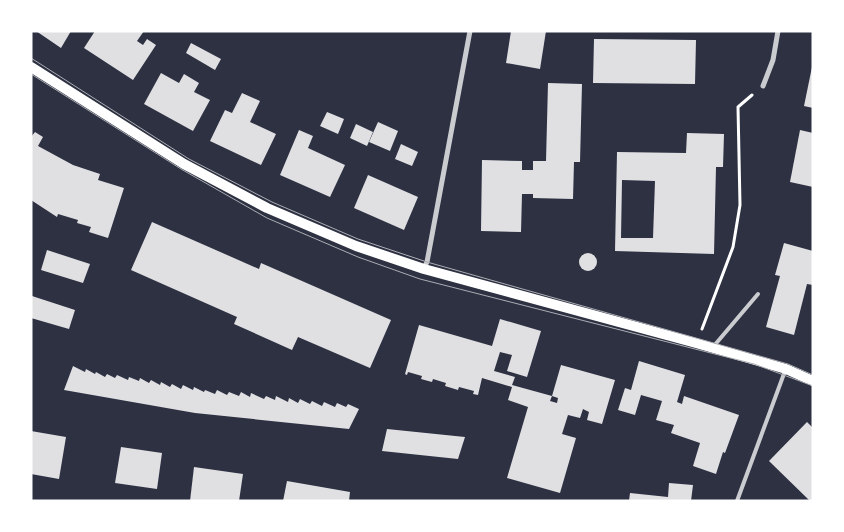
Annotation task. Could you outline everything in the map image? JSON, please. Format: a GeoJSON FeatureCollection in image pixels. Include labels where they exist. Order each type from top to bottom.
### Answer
{"type":"FeatureCollection","features":[{"type":"Feature","properties":{"kind":"main road"},"geometry":{"type":"LineString","coordinates":[[31,67],[184,164],[267,208],[356,246],[424,269],[786,369],[813,381]]}},
{"type":"Feature","properties":{"kind":"street"},"geometry":{"type":"LineString","coordinates":[[424,269],[427,262],[470,31]]}},
{"type":"Feature","properties":{"kind":"street"},"geometry":{"type":"LineString","coordinates":[[763,86],[772,60],[778,31]]}},
{"type":"Feature","properties":{"kind":"lane"},"geometry":{"type":"LineString","coordinates":[[712,348],[758,294]]}},
{"type":"Feature","properties":{"kind":"lane"},"geometry":{"type":"LineString","coordinates":[[738,501],[786,369]]}},
{"type":"Feature","properties":{"kind":"path"},"geometry":{"type":"LineString","coordinates":[[696,343],[733,247],[740,205],[738,107],[763,86]]}},
{"type":"Feature","properties":{"kind":"building"},"geometry":{"type":"Polygon","coordinates":[[[36,31],[71,31],[61,48],[36,31]]]}},
{"type":"Feature","properties":{"kind":"building"},"geometry":{"type":"Polygon","coordinates":[[[95,31],[144,31],[137,41],[143,45],[147,39],[156,45],[133,80],[84,48],[95,31]]]}},
{"type":"Feature","properties":{"kind":"building"},"geometry":{"type":"Polygon","coordinates":[[[511,31],[546,31],[540,69],[506,63],[511,31]]]}},
{"type":"Feature","properties":{"kind":"building"},"geometry":{"type":"Polygon","coordinates":[[[594,39],[696,40],[695,84],[593,83],[594,39]]]}},
{"type":"Feature","properties":{"kind":"building"},"geometry":{"type":"Polygon","coordinates":[[[191,43],[221,59],[215,70],[186,53],[191,43]]]}},
{"type":"Feature","properties":{"kind":"building"},"geometry":{"type":"Polygon","coordinates":[[[813,67],[813,108],[804,106],[813,67]]]}},
{"type":"Feature","properties":{"kind":"building"},"geometry":{"type":"Polygon","coordinates":[[[161,73],[179,83],[184,74],[199,83],[194,92],[210,100],[193,131],[144,104],[161,73]]]}},
{"type":"Feature","properties":{"kind":"building"},"geometry":{"type":"Polygon","coordinates":[[[548,83],[582,84],[580,162],[574,162],[573,199],[533,198],[533,194],[522,194],[521,232],[481,231],[482,160],[522,161],[522,170],[533,170],[533,161],[546,161],[548,83]]]}},
{"type":"Feature","properties":{"kind":"building"},"geometry":{"type":"Polygon","coordinates":[[[242,93],[260,101],[250,122],[276,134],[261,165],[210,141],[225,110],[232,113],[242,93]]]}},
{"type":"Feature","properties":{"kind":"building"},"geometry":{"type":"Polygon","coordinates":[[[327,112],[344,119],[338,134],[320,126],[327,112]]]}},
{"type":"Feature","properties":{"kind":"building"},"geometry":{"type":"Polygon","coordinates":[[[378,122],[398,131],[390,151],[369,142],[378,122]]]}},
{"type":"Feature","properties":{"kind":"building"},"geometry":{"type":"Polygon","coordinates":[[[356,124],[373,132],[367,146],[350,138],[356,124]]]}},
{"type":"Feature","properties":{"kind":"building"},"geometry":{"type":"Polygon","coordinates":[[[299,130],[313,136],[308,148],[345,165],[330,197],[280,175],[299,130]]]}},
{"type":"Feature","properties":{"kind":"building"},"geometry":{"type":"Polygon","coordinates":[[[800,130],[813,133],[813,187],[790,182],[800,130]]]}},
{"type":"Feature","properties":{"kind":"building"},"geometry":{"type":"Polygon","coordinates":[[[35,132],[43,137],[38,146],[73,165],[100,174],[98,180],[124,188],[108,238],[89,232],[91,227],[77,223],[78,220],[58,214],[57,217],[31,200],[31,137],[35,132]]]}},
{"type":"Feature","properties":{"kind":"building"},"geometry":{"type":"Polygon","coordinates":[[[687,133],[724,134],[723,167],[716,167],[714,254],[615,251],[617,152],[686,153],[687,133]],[[622,180],[621,238],[653,238],[655,181],[622,180]]]}},
{"type":"Feature","properties":{"kind":"building"},"geometry":{"type":"Polygon","coordinates":[[[401,144],[418,152],[412,166],[395,159],[401,144]]]}},
{"type":"Feature","properties":{"kind":"building"},"geometry":{"type":"Polygon","coordinates":[[[368,175],[418,197],[404,230],[354,208],[368,175]]]}},
{"type":"Feature","properties":{"kind":"building"},"geometry":{"type":"Polygon","coordinates":[[[152,222],[259,269],[261,263],[391,320],[370,368],[298,337],[292,350],[234,324],[237,317],[131,270],[152,222]]]}},
{"type":"Feature","properties":{"kind":"building"},"geometry":{"type":"Polygon","coordinates":[[[784,243],[813,251],[813,285],[807,284],[794,335],[766,327],[780,276],[775,275],[784,243]]]}},
{"type":"Feature","properties":{"kind":"building"},"geometry":{"type":"Polygon","coordinates":[[[47,250],[90,264],[83,283],[41,270],[47,250]]]}},
{"type":"Feature","properties":{"kind":"building"},"geometry":{"type":"Polygon","coordinates":[[[588,253],[594,256],[597,262],[594,268],[588,271],[582,268],[579,262],[582,256],[588,253]]]}},
{"type":"Feature","properties":{"kind":"building"},"geometry":{"type":"Polygon","coordinates":[[[32,296],[75,310],[69,329],[31,318],[32,296]]]}},
{"type":"Feature","properties":{"kind":"building"},"geometry":{"type":"Polygon","coordinates":[[[500,319],[541,331],[527,377],[507,371],[512,355],[500,352],[494,371],[515,377],[512,385],[552,396],[561,365],[615,380],[602,424],[587,420],[589,412],[583,409],[580,418],[568,415],[562,434],[576,438],[560,493],[507,478],[528,407],[508,400],[512,387],[482,378],[478,395],[473,394],[474,391],[459,387],[458,390],[445,386],[446,383],[433,379],[432,382],[421,379],[422,376],[408,372],[407,375],[405,374],[419,325],[492,346],[500,319]],[[552,396],[550,401],[557,403],[558,398],[552,396]]]}},
{"type":"Feature","properties":{"kind":"building"},"geometry":{"type":"Polygon","coordinates":[[[639,361],[685,375],[677,402],[682,404],[684,396],[739,415],[716,474],[693,466],[700,443],[671,433],[674,425],[656,420],[662,401],[641,395],[635,415],[618,410],[625,388],[631,390],[639,361]]]}},
{"type":"Feature","properties":{"kind":"building"},"geometry":{"type":"Polygon","coordinates":[[[73,366],[85,372],[86,369],[95,374],[96,372],[105,377],[107,374],[115,378],[117,375],[128,380],[129,377],[139,381],[140,378],[149,383],[151,380],[160,385],[161,382],[170,387],[172,384],[181,389],[183,385],[193,390],[194,387],[204,392],[205,390],[215,394],[217,390],[227,395],[229,392],[239,396],[241,392],[250,397],[251,393],[264,399],[266,396],[275,400],[276,396],[288,402],[289,398],[298,403],[300,399],[310,404],[312,401],[322,406],[324,402],[335,407],[337,403],[346,407],[348,404],[359,409],[349,429],[195,413],[64,390],[73,366]]]}},
{"type":"Feature","properties":{"kind":"building"},"geometry":{"type":"Polygon","coordinates":[[[807,422],[813,428],[813,501],[810,501],[769,461],[807,422]]]}},
{"type":"Feature","properties":{"kind":"building"},"geometry":{"type":"Polygon","coordinates":[[[387,429],[465,437],[458,459],[382,451],[387,429]]]}},
{"type":"Feature","properties":{"kind":"building"},"geometry":{"type":"Polygon","coordinates":[[[31,431],[66,437],[59,479],[31,474],[31,431]]]}},
{"type":"Feature","properties":{"kind":"building"},"geometry":{"type":"Polygon","coordinates":[[[121,447],[162,453],[157,489],[115,483],[121,447]]]}},
{"type":"Feature","properties":{"kind":"building"},"geometry":{"type":"Polygon","coordinates":[[[194,467],[243,474],[239,501],[190,501],[194,467]]]}},
{"type":"Feature","properties":{"kind":"building"},"geometry":{"type":"Polygon","coordinates":[[[287,481],[350,492],[349,501],[283,501],[287,481]]]}},
{"type":"Feature","properties":{"kind":"building"},"geometry":{"type":"Polygon","coordinates":[[[669,483],[693,485],[691,501],[629,501],[630,493],[668,497],[669,483]]]}},
{"type":"Feature","properties":{"kind":"tram line"},"geometry":{"type":"LineString","coordinates":[[31,58],[189,159],[272,202],[358,239],[427,262],[788,364],[813,375]]}},
{"type":"Feature","properties":{"kind":"tram line"},"geometry":{"type":"LineString","coordinates":[[31,74],[181,169],[267,218],[358,257],[420,279],[754,364],[813,386]]}}]}
